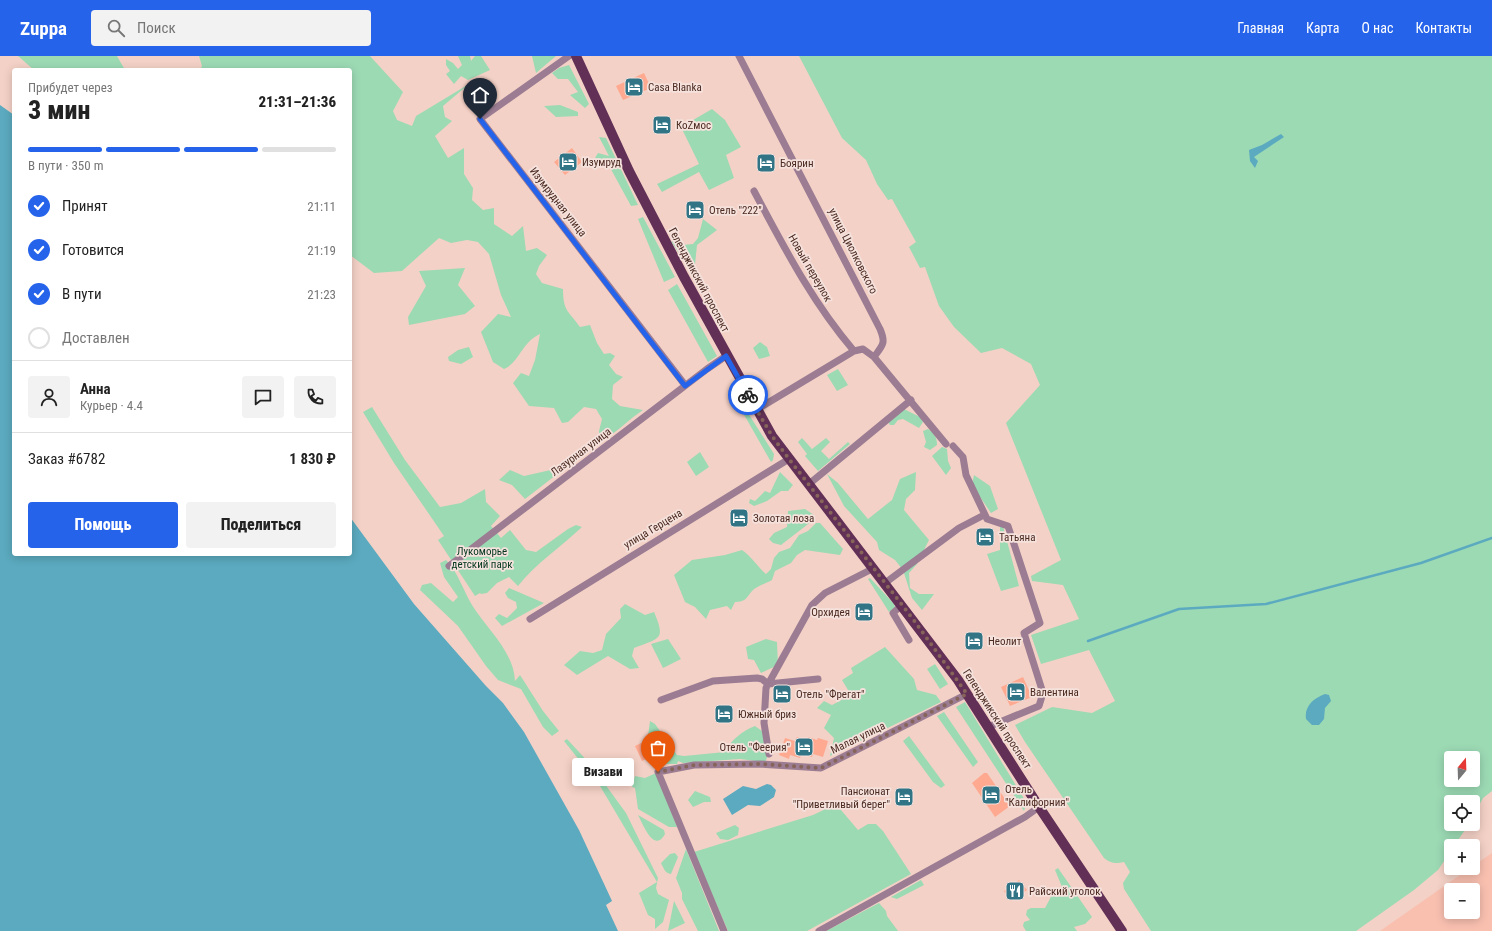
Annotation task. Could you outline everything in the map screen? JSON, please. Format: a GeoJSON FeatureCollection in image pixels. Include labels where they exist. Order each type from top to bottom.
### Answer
{"type":"FeatureCollection","features":[{"type":"Feature","properties":{"kind":"main road","name":"Геленджикский проспект"},"geometry":{"type":"LineString","coordinates":[[576,56],[629,171],[756,410],[789,459],[874,568],[967,694],[1039,807],[1122,931]]}},
{"type":"Feature","properties":{"kind":"street","name":"Изумрудная улица"},"geometry":{"type":"LineString","coordinates":[[569,56],[480,119],[685,386]]}},
{"type":"Feature","properties":{"kind":"street","name":"улица Циолковского"},"geometry":{"type":"LineString","coordinates":[[739,56],[880,329],[884,343],[874,357]]}},
{"type":"Feature","properties":{"kind":"street","name":"Новый переулок"},"geometry":{"type":"LineString","coordinates":[[754,191],[803,281],[825,315],[854,351]]}},
{"type":"Feature","properties":{"kind":"street"},"geometry":{"type":"LineString","coordinates":[[756,410],[854,351],[863,349],[874,357],[949,445],[963,457],[966,476],[984,515],[987,519],[1008,526],[1013,537],[1023,575],[1040,623],[1024,633],[1043,693],[1039,706],[988,727]]}},
{"type":"Feature","properties":{"kind":"street","name":"Лазурная улица"},"geometry":{"type":"LineString","coordinates":[[449,566],[726,356]]}},
{"type":"Feature","properties":{"kind":"street"},"geometry":{"type":"LineString","coordinates":[[809,484],[911,400]]}},
{"type":"Feature","properties":{"kind":"street","name":"улица Герцена"},"geometry":{"type":"LineString","coordinates":[[530,619],[789,459]]}},
{"type":"Feature","properties":{"kind":"street"},"geometry":{"type":"LineString","coordinates":[[885,583],[959,528],[984,515]]}},
{"type":"Feature","properties":{"kind":"street"},"geometry":{"type":"LineString","coordinates":[[769,754],[764,723],[764,694],[768,684],[812,605],[818,598],[874,568]]}},
{"type":"Feature","properties":{"kind":"street"},"geometry":{"type":"LineString","coordinates":[[902,605],[893,613],[909,640]]}},
{"type":"Feature","properties":{"kind":"street"},"geometry":{"type":"LineString","coordinates":[[661,700],[713,681],[757,678],[762,679],[768,684],[818,679]]}},
{"type":"Feature","properties":{"kind":"street","name":"Малая улица"},"geometry":{"type":"LineString","coordinates":[[724,931],[658,772],[694,765],[760,764],[821,768],[967,694]]}},
{"type":"Feature","properties":{"kind":"street"},"geometry":{"type":"LineString","coordinates":[[819,931],[921,876],[1025,817],[1039,807]]}},
{"type":"Feature","properties":{"kind":"shaded area"},"geometry":{"type":"Polygon","coordinates":[[[1492,853],[1492,931],[1380,931],[1444,886],[1444,919],[1480,919],[1480,883],[1449,883],[1460,875],[1480,875],[1480,861],[1492,853]]]}},
{"type":"Feature","properties":{"kind":"green space"},"geometry":{"type":"Polygon","coordinates":[[[18,56],[117,56],[124,68],[32,68],[18,56]]]}},
{"type":"Feature","properties":{"kind":"green space"},"geometry":{"type":"Polygon","coordinates":[[[199,56],[370,56],[403,92],[393,111],[397,120],[412,126],[416,116],[469,84],[443,106],[445,117],[452,121],[435,136],[448,158],[464,148],[464,174],[473,188],[472,200],[483,210],[494,208],[494,224],[512,236],[523,226],[526,251],[537,248],[547,255],[539,266],[536,274],[542,283],[563,289],[563,297],[567,311],[580,327],[590,325],[597,343],[604,354],[610,353],[615,356],[609,365],[616,374],[623,377],[613,385],[612,399],[620,406],[643,410],[599,443],[599,431],[602,419],[596,409],[584,407],[568,422],[562,423],[554,408],[529,406],[513,383],[521,373],[529,376],[535,360],[540,334],[529,342],[513,362],[504,369],[493,362],[481,332],[498,314],[511,317],[501,295],[489,254],[478,242],[467,240],[451,243],[439,238],[402,271],[374,273],[352,256],[352,68],[201,68],[202,66],[199,56]]]}},
{"type":"Feature","properties":{"kind":"green space"},"geometry":{"type":"Polygon","coordinates":[[[458,56],[470,56],[471,61],[475,56],[481,56],[490,70],[468,80],[461,76],[454,84],[446,74],[450,71],[446,65],[446,59],[453,63],[458,69],[462,65],[458,56]]]}},
{"type":"Feature","properties":{"kind":"green space"},"geometry":{"type":"Polygon","coordinates":[[[532,56],[556,56],[536,73],[532,56]]]}},
{"type":"Feature","properties":{"kind":"green space"},"geometry":{"type":"Polygon","coordinates":[[[799,56],[1492,56],[1492,791],[1483,798],[1480,804],[1480,795],[1444,795],[1444,831],[1464,831],[1459,839],[1444,839],[1444,861],[1438,870],[1414,890],[1356,931],[1151,931],[1124,889],[1123,883],[1130,872],[1124,862],[1113,863],[1104,858],[1025,742],[1015,725],[1052,707],[1092,713],[1115,701],[1089,650],[1041,664],[1031,635],[1079,619],[1063,585],[1032,581],[1031,576],[1061,560],[1006,423],[1040,385],[1031,364],[1002,348],[981,353],[954,327],[939,306],[925,267],[920,268],[909,247],[916,242],[892,199],[888,200],[877,184],[866,160],[842,138],[799,56]]]}},
{"type":"Feature","properties":{"kind":"green space"},"geometry":{"type":"Polygon","coordinates":[[[569,65],[589,104],[585,108],[570,95],[578,92],[568,79],[558,79],[552,73],[559,68],[569,65]]]}},
{"type":"Feature","properties":{"kind":"green space"},"geometry":{"type":"Polygon","coordinates":[[[560,105],[578,112],[578,116],[556,117],[544,106],[560,105]]]}},
{"type":"Feature","properties":{"kind":"green space"},"geometry":{"type":"Polygon","coordinates":[[[712,109],[725,120],[741,147],[726,155],[734,178],[709,190],[699,172],[662,192],[657,184],[699,164],[681,127],[712,109]]]}},
{"type":"Feature","properties":{"kind":"green space"},"geometry":{"type":"Polygon","coordinates":[[[599,137],[606,138],[638,205],[631,206],[607,162],[595,158],[598,153],[609,156],[599,137]]]}},
{"type":"Feature","properties":{"kind":"green space"},"geometry":{"type":"Polygon","coordinates":[[[643,217],[675,277],[664,282],[638,219],[643,217]]]}},
{"type":"Feature","properties":{"kind":"green space"},"geometry":{"type":"Polygon","coordinates":[[[703,219],[717,230],[697,245],[695,265],[689,269],[671,241],[683,245],[693,244],[698,238],[703,219]]]}},
{"type":"Feature","properties":{"kind":"green space"},"geometry":{"type":"Polygon","coordinates":[[[465,268],[458,285],[475,306],[465,314],[409,325],[408,317],[426,286],[419,271],[465,268]]]}},
{"type":"Feature","properties":{"kind":"green space"},"geometry":{"type":"Polygon","coordinates":[[[677,284],[717,356],[708,362],[668,290],[677,284]]]}},
{"type":"Feature","properties":{"kind":"green space"},"geometry":{"type":"Polygon","coordinates":[[[760,342],[767,347],[770,356],[759,359],[753,348],[760,342]]]}},
{"type":"Feature","properties":{"kind":"green space"},"geometry":{"type":"Polygon","coordinates":[[[469,347],[473,357],[461,364],[449,361],[448,357],[458,350],[469,347]]]}},
{"type":"Feature","properties":{"kind":"green space"},"geometry":{"type":"Polygon","coordinates":[[[838,369],[848,385],[837,391],[827,375],[838,369]]]}},
{"type":"Feature","properties":{"kind":"green space"},"geometry":{"type":"Polygon","coordinates":[[[741,402],[774,454],[771,462],[738,404],[741,402]]]}},
{"type":"Feature","properties":{"kind":"green space","name":"Лукоморье детский парк"},"geometry":{"type":"Polygon","coordinates":[[[372,407],[405,460],[440,507],[461,503],[485,489],[486,502],[500,516],[491,526],[501,538],[510,530],[526,550],[536,552],[568,529],[576,525],[582,527],[541,562],[518,586],[509,577],[497,583],[487,593],[480,593],[475,596],[438,540],[444,536],[394,463],[363,412],[372,407]]]}},
{"type":"Feature","properties":{"kind":"green space"},"geometry":{"type":"Polygon","coordinates":[[[902,408],[920,417],[923,422],[919,428],[903,419],[898,420],[894,425],[890,425],[888,422],[902,408]]]}},
{"type":"Feature","properties":{"kind":"green space"},"geometry":{"type":"Polygon","coordinates":[[[928,429],[935,436],[937,442],[937,445],[930,450],[924,447],[926,442],[923,431],[928,429]]]}},
{"type":"Feature","properties":{"kind":"green space"},"geometry":{"type":"Polygon","coordinates":[[[802,438],[812,449],[826,438],[830,442],[821,451],[829,459],[848,442],[850,444],[818,471],[805,456],[807,454],[798,442],[802,438]]]}},
{"type":"Feature","properties":{"kind":"green space"},"geometry":{"type":"Polygon","coordinates":[[[942,447],[947,449],[948,461],[951,468],[946,475],[932,456],[942,447]]]}},
{"type":"Feature","properties":{"kind":"green space"},"geometry":{"type":"Polygon","coordinates":[[[700,452],[709,467],[696,476],[687,462],[700,452]]]}},
{"type":"Feature","properties":{"kind":"green space"},"geometry":{"type":"Polygon","coordinates":[[[555,469],[556,475],[525,499],[512,485],[499,480],[510,470],[524,476],[555,469]]]}},
{"type":"Feature","properties":{"kind":"green space"},"geometry":{"type":"Polygon","coordinates":[[[780,472],[793,485],[788,491],[781,491],[767,501],[754,506],[749,503],[750,499],[755,501],[765,491],[770,493],[780,472]]]}},
{"type":"Feature","properties":{"kind":"green space"},"geometry":{"type":"Polygon","coordinates":[[[916,472],[915,490],[906,499],[904,510],[929,540],[917,564],[909,573],[910,588],[919,594],[934,594],[922,610],[912,598],[903,570],[895,560],[879,550],[877,542],[844,506],[827,474],[838,483],[868,519],[892,500],[900,479],[916,472]]]}},
{"type":"Feature","properties":{"kind":"green space"},"geometry":{"type":"Polygon","coordinates":[[[974,475],[990,486],[998,509],[991,513],[972,485],[974,475]]]}},
{"type":"Feature","properties":{"kind":"green space"},"geometry":{"type":"Polygon","coordinates":[[[805,509],[814,515],[812,521],[781,545],[773,543],[769,539],[774,533],[787,527],[788,511],[805,509]]]}},
{"type":"Feature","properties":{"kind":"green space"},"geometry":{"type":"Polygon","coordinates":[[[816,523],[820,523],[843,549],[840,555],[805,550],[797,555],[791,563],[775,571],[772,580],[754,589],[744,600],[735,602],[731,610],[727,606],[710,610],[706,619],[695,607],[685,602],[674,575],[692,560],[725,555],[742,550],[766,574],[771,569],[774,558],[779,552],[790,548],[799,535],[808,531],[816,523]]]}},
{"type":"Feature","properties":{"kind":"green space"},"geometry":{"type":"Polygon","coordinates":[[[1003,526],[1019,586],[1001,591],[987,554],[1000,550],[1000,527],[1003,526]]]}},
{"type":"Feature","properties":{"kind":"green space"},"geometry":{"type":"Polygon","coordinates":[[[446,560],[457,576],[472,605],[505,651],[510,660],[515,681],[520,675],[543,711],[559,731],[552,736],[543,727],[521,689],[498,680],[486,666],[458,626],[420,590],[422,585],[431,583],[453,602],[458,597],[444,577],[440,563],[446,560]]]}},
{"type":"Feature","properties":{"kind":"green space"},"geometry":{"type":"Polygon","coordinates":[[[870,578],[894,604],[895,607],[889,612],[868,579],[870,578]]]}},
{"type":"Feature","properties":{"kind":"green space"},"geometry":{"type":"Polygon","coordinates":[[[509,588],[544,603],[502,626],[495,618],[499,614],[507,618],[517,608],[516,602],[508,598],[505,593],[509,588]]]}},
{"type":"Feature","properties":{"kind":"green space"},"geometry":{"type":"Polygon","coordinates":[[[625,604],[645,615],[654,612],[660,628],[660,633],[655,640],[634,648],[632,656],[639,668],[630,669],[608,656],[577,675],[564,665],[580,651],[593,653],[602,650],[606,634],[621,618],[620,609],[625,604]]]}},
{"type":"Feature","properties":{"kind":"green space"},"geometry":{"type":"Polygon","coordinates":[[[668,639],[681,659],[663,668],[651,644],[668,639]]]}},
{"type":"Feature","properties":{"kind":"green space"},"geometry":{"type":"Polygon","coordinates":[[[766,639],[777,642],[778,665],[761,673],[754,660],[748,659],[746,647],[766,639]]]}},
{"type":"Feature","properties":{"kind":"green space"},"geometry":{"type":"Polygon","coordinates":[[[885,647],[914,679],[917,690],[936,695],[941,702],[830,756],[834,738],[824,728],[831,715],[817,708],[824,701],[832,705],[851,695],[842,680],[853,673],[851,668],[885,647]]]}},
{"type":"Feature","properties":{"kind":"green space"},"geometry":{"type":"Polygon","coordinates":[[[935,664],[948,684],[940,689],[927,669],[935,664]]]}},
{"type":"Feature","properties":{"kind":"green space"},"geometry":{"type":"Polygon","coordinates":[[[965,702],[1023,797],[1026,804],[1024,811],[956,707],[965,702]]]}},
{"type":"Feature","properties":{"kind":"green space"},"geometry":{"type":"Polygon","coordinates":[[[944,712],[978,762],[973,767],[937,716],[944,712]]]}},
{"type":"Feature","properties":{"kind":"green space"},"geometry":{"type":"Polygon","coordinates":[[[650,721],[655,724],[677,755],[684,756],[725,752],[737,736],[755,726],[762,731],[767,758],[765,762],[740,759],[683,763],[678,761],[677,764],[662,764],[648,736],[650,721]]]}},
{"type":"Feature","properties":{"kind":"green space"},"geometry":{"type":"Polygon","coordinates":[[[909,736],[945,785],[941,788],[933,782],[903,741],[909,736]]]}},
{"type":"Feature","properties":{"kind":"green space"},"geometry":{"type":"Polygon","coordinates":[[[567,739],[591,765],[626,813],[658,878],[656,888],[658,894],[669,900],[663,922],[655,929],[655,919],[648,915],[639,893],[657,882],[600,786],[564,741],[567,739]]]}},
{"type":"Feature","properties":{"kind":"green space"},"geometry":{"type":"Polygon","coordinates":[[[656,773],[677,827],[669,827],[638,809],[635,788],[632,787],[635,776],[645,778],[656,773]]]}},
{"type":"Feature","properties":{"kind":"green space"},"geometry":{"type":"Polygon","coordinates":[[[695,791],[710,797],[711,802],[704,802],[693,807],[688,800],[695,791]]]}},
{"type":"Feature","properties":{"kind":"green space"},"geometry":{"type":"Polygon","coordinates":[[[836,804],[858,830],[868,824],[876,824],[883,831],[911,874],[807,931],[728,931],[694,852],[813,815],[836,804]]]}},
{"type":"Feature","properties":{"kind":"green space"},"geometry":{"type":"Polygon","coordinates":[[[638,815],[664,830],[665,834],[661,839],[657,841],[649,835],[638,815]]]}},
{"type":"Feature","properties":{"kind":"green space"},"geometry":{"type":"Polygon","coordinates":[[[735,825],[739,828],[738,835],[728,840],[720,839],[716,833],[735,825]]]}},
{"type":"Feature","properties":{"kind":"green space"},"geometry":{"type":"Polygon","coordinates":[[[686,849],[719,931],[698,931],[682,899],[682,893],[676,878],[686,849]]]}},
{"type":"Feature","properties":{"kind":"green space"},"geometry":{"type":"Polygon","coordinates":[[[675,853],[678,857],[671,874],[666,872],[661,863],[670,854],[675,853]]]}},
{"type":"Feature","properties":{"kind":"green space"},"geometry":{"type":"Polygon","coordinates":[[[1058,868],[1092,917],[1085,924],[1074,927],[1077,931],[1026,931],[1023,926],[1024,922],[1030,920],[1026,915],[1027,910],[1031,908],[1045,908],[1053,893],[1062,887],[1055,870],[1058,868]]]}},
{"type":"Feature","properties":{"kind":"green space"},"geometry":{"type":"Polygon","coordinates":[[[921,880],[924,885],[897,899],[891,897],[921,880]]]}},
{"type":"Feature","properties":{"kind":"green space"},"geometry":{"type":"Polygon","coordinates":[[[674,901],[685,923],[668,931],[674,901]]]}},
{"type":"Feature","properties":{"kind":"green space"},"geometry":{"type":"Polygon","coordinates":[[[879,903],[886,911],[887,916],[898,931],[826,931],[879,903]]]}},
{"type":"Feature","properties":{"kind":"water"},"geometry":{"type":"Polygon","coordinates":[[[0,105],[12,114],[12,556],[352,556],[352,520],[414,604],[486,686],[503,703],[524,732],[579,830],[612,901],[606,905],[618,931],[0,931],[0,105]]]}},
{"type":"Feature","properties":{"kind":"water"},"geometry":{"type":"Polygon","coordinates":[[[1281,134],[1284,137],[1254,157],[1258,161],[1255,168],[1250,161],[1249,150],[1262,145],[1281,134]]]}},
{"type":"Feature","properties":{"kind":"water"},"geometry":{"type":"Polygon","coordinates":[[[1325,694],[1329,695],[1331,701],[1325,708],[1324,719],[1319,725],[1312,725],[1306,719],[1308,706],[1314,700],[1325,694]]]}},
{"type":"Feature","properties":{"kind":"water"},"geometry":{"type":"Polygon","coordinates":[[[767,784],[771,785],[776,790],[774,797],[760,806],[748,805],[732,815],[723,799],[743,786],[756,789],[767,784]]]}},
{"type":"Feature","properties":{"kind":"building","name":"Casa Blanka"},"geometry":{"type":"Polygon","coordinates":[[[644,73],[651,88],[623,100],[616,86],[644,73]]]}},
{"type":"Feature","properties":{"kind":"building","name":"Изумруд"},"geometry":{"type":"Polygon","coordinates":[[[572,148],[582,162],[565,175],[554,162],[572,148]]]}},
{"type":"Feature","properties":{"kind":"building","name":"Валентина"},"geometry":{"type":"Polygon","coordinates":[[[1023,677],[1032,697],[1010,706],[1001,687],[1023,677]]]}},
{"type":"Feature","properties":{"kind":"building","name":"Южный бриз"},"geometry":{"type":"Polygon","coordinates":[[[731,705],[733,719],[719,721],[718,718],[716,719],[717,708],[731,705]]]}},
{"type":"Feature","properties":{"kind":"building","name":"Отель \"Феерия\""},"geometry":{"type":"Polygon","coordinates":[[[797,737],[807,741],[808,737],[828,741],[823,757],[813,754],[812,757],[802,754],[800,758],[790,755],[789,759],[779,755],[785,738],[795,741],[797,737]]]}},
{"type":"Feature","properties":{"kind":"building"},"geometry":{"type":"Polygon","coordinates":[[[649,739],[656,754],[642,761],[635,746],[649,739]]]}},
{"type":"Feature","properties":{"kind":"building","name":"Отель \"Калифорния\""},"geometry":{"type":"Polygon","coordinates":[[[984,773],[987,773],[1010,806],[995,817],[972,783],[984,773]]]}},
{"type":"Feature","properties":{"kind":"building","name":"Райский уголок"},"geometry":{"type":"Polygon","coordinates":[[[1019,880],[1027,890],[1011,901],[1004,891],[1019,880]]]}},
{"type":"Feature","properties":{"kind":"waterway"},"geometry":{"type":"LineString","coordinates":[[1088,641],[1179,609],[1266,604],[1421,563],[1492,538]]}},
{"type":"Feature","properties":{"kind":"way so far"},"geometry":{"type":"LineString","coordinates":[[658,772],[694,765],[760,764],[821,768],[949,705],[967,694],[913,619],[772,436],[748,395]]}},
{"type":"Feature","properties":{"kind":"place","name":"Casa Blanka"},"geometry":{"type":"Point","coordinates":[634,87]}},
{"type":"Feature","properties":{"kind":"place","name":"КоZмос"},"geometry":{"type":"Point","coordinates":[662,125]}},
{"type":"Feature","properties":{"kind":"place","name":"Изумруд"},"geometry":{"type":"Point","coordinates":[568,162]}},
{"type":"Feature","properties":{"kind":"place","name":"Боярин"},"geometry":{"type":"Point","coordinates":[766,163]}},
{"type":"Feature","properties":{"kind":"place","name":"Отель \"222\""},"geometry":{"type":"Point","coordinates":[695,210]}},
{"type":"Feature","properties":{"kind":"place","name":"Золотая лоза"},"geometry":{"type":"Point","coordinates":[739,518]}},
{"type":"Feature","properties":{"kind":"place","name":"Татьяна"},"geometry":{"type":"Point","coordinates":[985,537]}},
{"type":"Feature","properties":{"kind":"place","name":"Орхидея"},"geometry":{"type":"Point","coordinates":[864,612]}},
{"type":"Feature","properties":{"kind":"place","name":"Неолит"},"geometry":{"type":"Point","coordinates":[974,641]}},
{"type":"Feature","properties":{"kind":"place","name":"Валентина"},"geometry":{"type":"Point","coordinates":[1016,692]}},
{"type":"Feature","properties":{"kind":"place","name":"Отель \"Фрегат\""},"geometry":{"type":"Point","coordinates":[782,694]}},
{"type":"Feature","properties":{"kind":"place","name":"Южный бриз"},"geometry":{"type":"Point","coordinates":[724,714]}},
{"type":"Feature","properties":{"kind":"place","name":"Отель \"Феерия\""},"geometry":{"type":"Point","coordinates":[804,747]}},
{"type":"Feature","properties":{"kind":"place","name":"Визави"},"geometry":{"type":"Point","coordinates":[658,772]}},
{"type":"Feature","properties":{"kind":"place","name":"Отель \"Калифорния\""},"geometry":{"type":"Point","coordinates":[991,795]}},
{"type":"Feature","properties":{"kind":"place","name":"Пансионат \"Приветливый берег\""},"geometry":{"type":"Point","coordinates":[904,797]}},
{"type":"Feature","properties":{"kind":"place","name":"Райский уголок"},"geometry":{"type":"Point","coordinates":[1015,891]}},
{"type":"Feature","properties":{"kind":"route"},"geometry":{"type":"LineString","coordinates":[[480,119],[685,386],[726,356],[748,395]]}}]}
